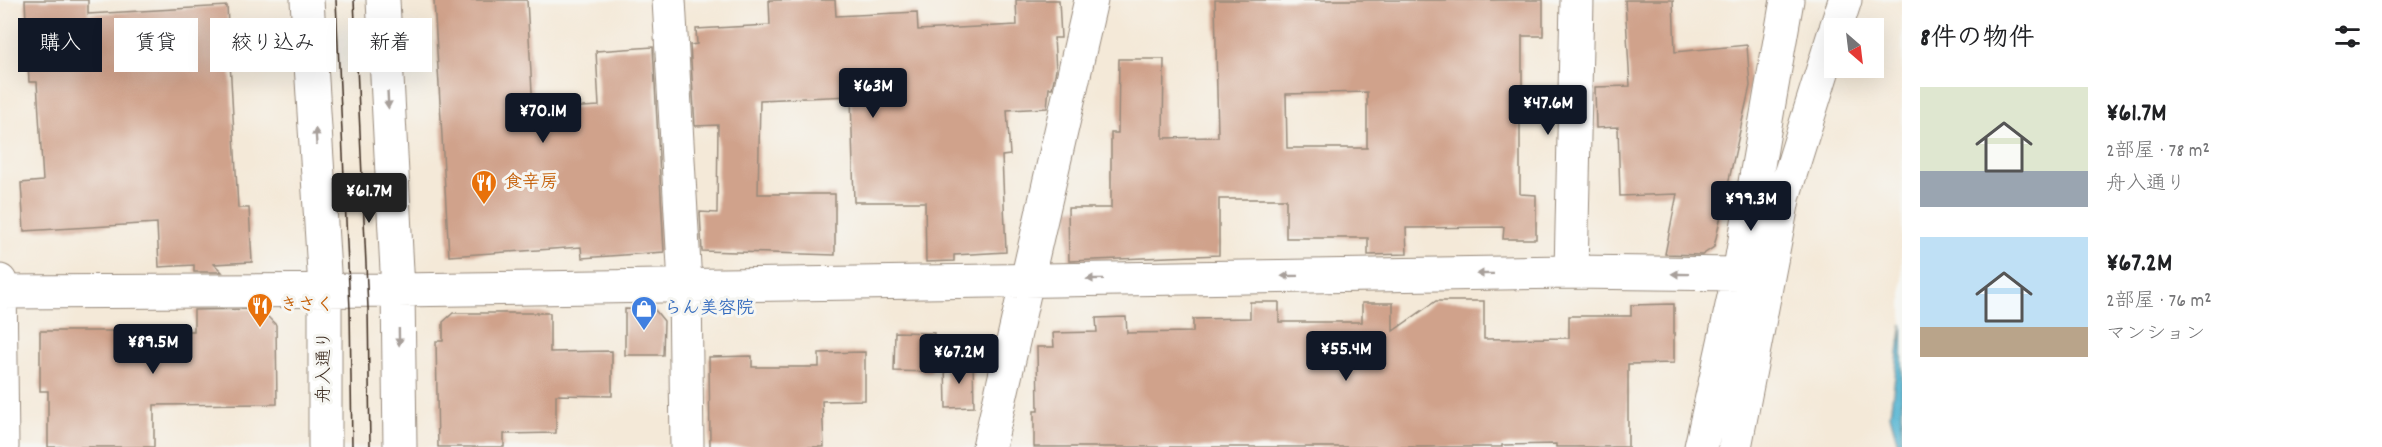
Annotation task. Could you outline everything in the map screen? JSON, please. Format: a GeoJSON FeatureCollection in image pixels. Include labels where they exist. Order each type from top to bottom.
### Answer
{"type":"FeatureCollection","features":[{"type":"Feature","properties":{"kind":"street","name":"舟入通り"},"geometry":{"type":"LineString","coordinates":[[307,0],[324,288],[325,447]]}},
{"type":"Feature","properties":{"kind":"street"},"geometry":{"type":"LineString","coordinates":[[383,0],[398,290],[400,447]]}},
{"type":"Feature","properties":{"kind":"street"},"geometry":{"type":"LineString","coordinates":[[669,0],[685,284],[687,447]]}},
{"type":"Feature","properties":{"kind":"street"},"geometry":{"type":"LineString","coordinates":[[988,447],[1029,279],[1091,0]]}},
{"type":"Feature","properties":{"kind":"street"},"geometry":{"type":"LineString","coordinates":[[1570,272],[1577,0]]}},
{"type":"Feature","properties":{"kind":"street"},"geometry":{"type":"LineString","coordinates":[[1701,447],[1739,274],[1787,0]]}},
{"type":"Feature","properties":{"kind":"street"},"geometry":{"type":"LineString","coordinates":[[1839,18],[1845,0]]}},
{"type":"Feature","properties":{"kind":"street"},"geometry":{"type":"LineString","coordinates":[[1735,447],[1784,194],[1824,66]]}},
{"type":"Feature","properties":{"kind":"street"},"geometry":{"type":"LineString","coordinates":[[0,292],[324,288],[398,290],[1570,272],[1739,274]]}},
{"type":"Feature","properties":{"kind":"street"},"geometry":{"type":"LineString","coordinates":[[0,282],[2,447]]}},
{"type":"Feature","properties":{"kind":"water"},"geometry":{"type":"Polygon","coordinates":[[[1902,324],[1902,447],[1899,447],[1890,415],[1902,324]]]}},
{"type":"Feature","properties":{"kind":"building"},"geometry":{"type":"Polygon","coordinates":[[[25,0],[88,0],[88,14],[227,6],[228,18],[210,18],[210,72],[231,72],[238,208],[249,208],[252,262],[214,264],[222,272],[194,272],[194,265],[159,267],[157,223],[24,231],[21,183],[43,181],[37,82],[29,82],[29,72],[102,72],[102,18],[26,18],[25,0]]]}},
{"type":"Feature","properties":{"kind":"building"},"geometry":{"type":"Polygon","coordinates":[[[434,0],[527,0],[533,110],[599,106],[596,51],[653,47],[664,252],[582,258],[581,247],[449,256],[434,0]]]}},
{"type":"Feature","properties":{"kind":"building"},"geometry":{"type":"Polygon","coordinates":[[[769,0],[835,0],[836,16],[917,12],[918,30],[1017,25],[1016,0],[1059,0],[1061,38],[1054,38],[1056,70],[1052,88],[1049,88],[1047,108],[1007,110],[1010,155],[1002,156],[1006,252],[954,255],[954,261],[926,262],[925,202],[854,202],[851,96],[760,100],[758,194],[835,194],[835,255],[702,251],[700,212],[717,213],[718,125],[695,126],[690,45],[697,44],[696,29],[770,25],[769,0]]]}},
{"type":"Feature","properties":{"kind":"building"},"geometry":{"type":"Polygon","coordinates":[[[1215,0],[1543,0],[1543,36],[1522,36],[1522,98],[1520,98],[1520,194],[1536,195],[1536,239],[1503,239],[1504,227],[1406,228],[1407,254],[1368,255],[1368,238],[1286,238],[1286,199],[1219,199],[1219,255],[1069,261],[1068,208],[1111,208],[1111,133],[1118,133],[1119,59],[1164,59],[1163,138],[1218,137],[1215,0]],[[1367,92],[1286,94],[1287,148],[1367,148],[1367,92]]]}},
{"type":"Feature","properties":{"kind":"building"},"geometry":{"type":"Polygon","coordinates":[[[1625,0],[1673,0],[1675,52],[1747,45],[1750,86],[1714,247],[1702,255],[1665,254],[1677,194],[1620,196],[1618,127],[1596,128],[1595,87],[1630,86],[1625,0]]]}},
{"type":"Feature","properties":{"kind":"building"},"geometry":{"type":"Polygon","coordinates":[[[1436,301],[1484,301],[1484,339],[1569,338],[1569,316],[1631,316],[1631,305],[1674,304],[1674,363],[1628,364],[1628,447],[1556,447],[1556,444],[1502,445],[1502,447],[1034,447],[1034,411],[1038,411],[1037,347],[1054,347],[1053,333],[1097,332],[1096,318],[1126,317],[1127,333],[1193,332],[1193,319],[1250,318],[1250,302],[1279,302],[1279,322],[1362,322],[1362,303],[1393,303],[1393,331],[1436,301]]]}},
{"type":"Feature","properties":{"kind":"building"},"geometry":{"type":"Polygon","coordinates":[[[260,309],[276,325],[277,404],[154,405],[154,447],[48,447],[48,391],[40,391],[40,331],[194,331],[194,310],[260,309]]]}},
{"type":"Feature","properties":{"kind":"building"},"geometry":{"type":"Polygon","coordinates":[[[625,309],[655,310],[664,321],[663,355],[625,355],[625,309]]]}},
{"type":"Feature","properties":{"kind":"building"},"geometry":{"type":"Polygon","coordinates":[[[453,313],[550,313],[550,352],[612,351],[612,396],[556,395],[556,433],[504,434],[504,447],[438,447],[436,341],[443,341],[443,322],[453,313]]]}},
{"type":"Feature","properties":{"kind":"building"},"geometry":{"type":"Polygon","coordinates":[[[895,332],[934,333],[932,372],[894,371],[895,332]]]}},
{"type":"Feature","properties":{"kind":"building"},"geometry":{"type":"Polygon","coordinates":[[[865,352],[865,400],[822,401],[824,447],[710,447],[709,357],[752,356],[752,367],[819,367],[819,353],[865,352]]]}},
{"type":"Feature","properties":{"kind":"building"},"geometry":{"type":"Polygon","coordinates":[[[945,363],[973,363],[974,407],[946,408],[945,363]]]}},
{"type":"Feature","properties":{"kind":"tram line"},"geometry":{"type":"LineString","coordinates":[[336,0],[350,309],[352,447]]}},
{"type":"Feature","properties":{"kind":"tram line"},"geometry":{"type":"LineString","coordinates":[[354,0],[368,308],[370,447]]}},
{"type":"Feature","properties":{"kind":"place","name":"食辛房"},"geometry":{"type":"Point","coordinates":[484,206]}},
{"type":"Feature","properties":{"kind":"place","name":"きさく"},"geometry":{"type":"Point","coordinates":[260,329]}},
{"type":"Feature","properties":{"kind":"place","name":"らん美容院"},"geometry":{"type":"Point","coordinates":[644,332]}}]}
